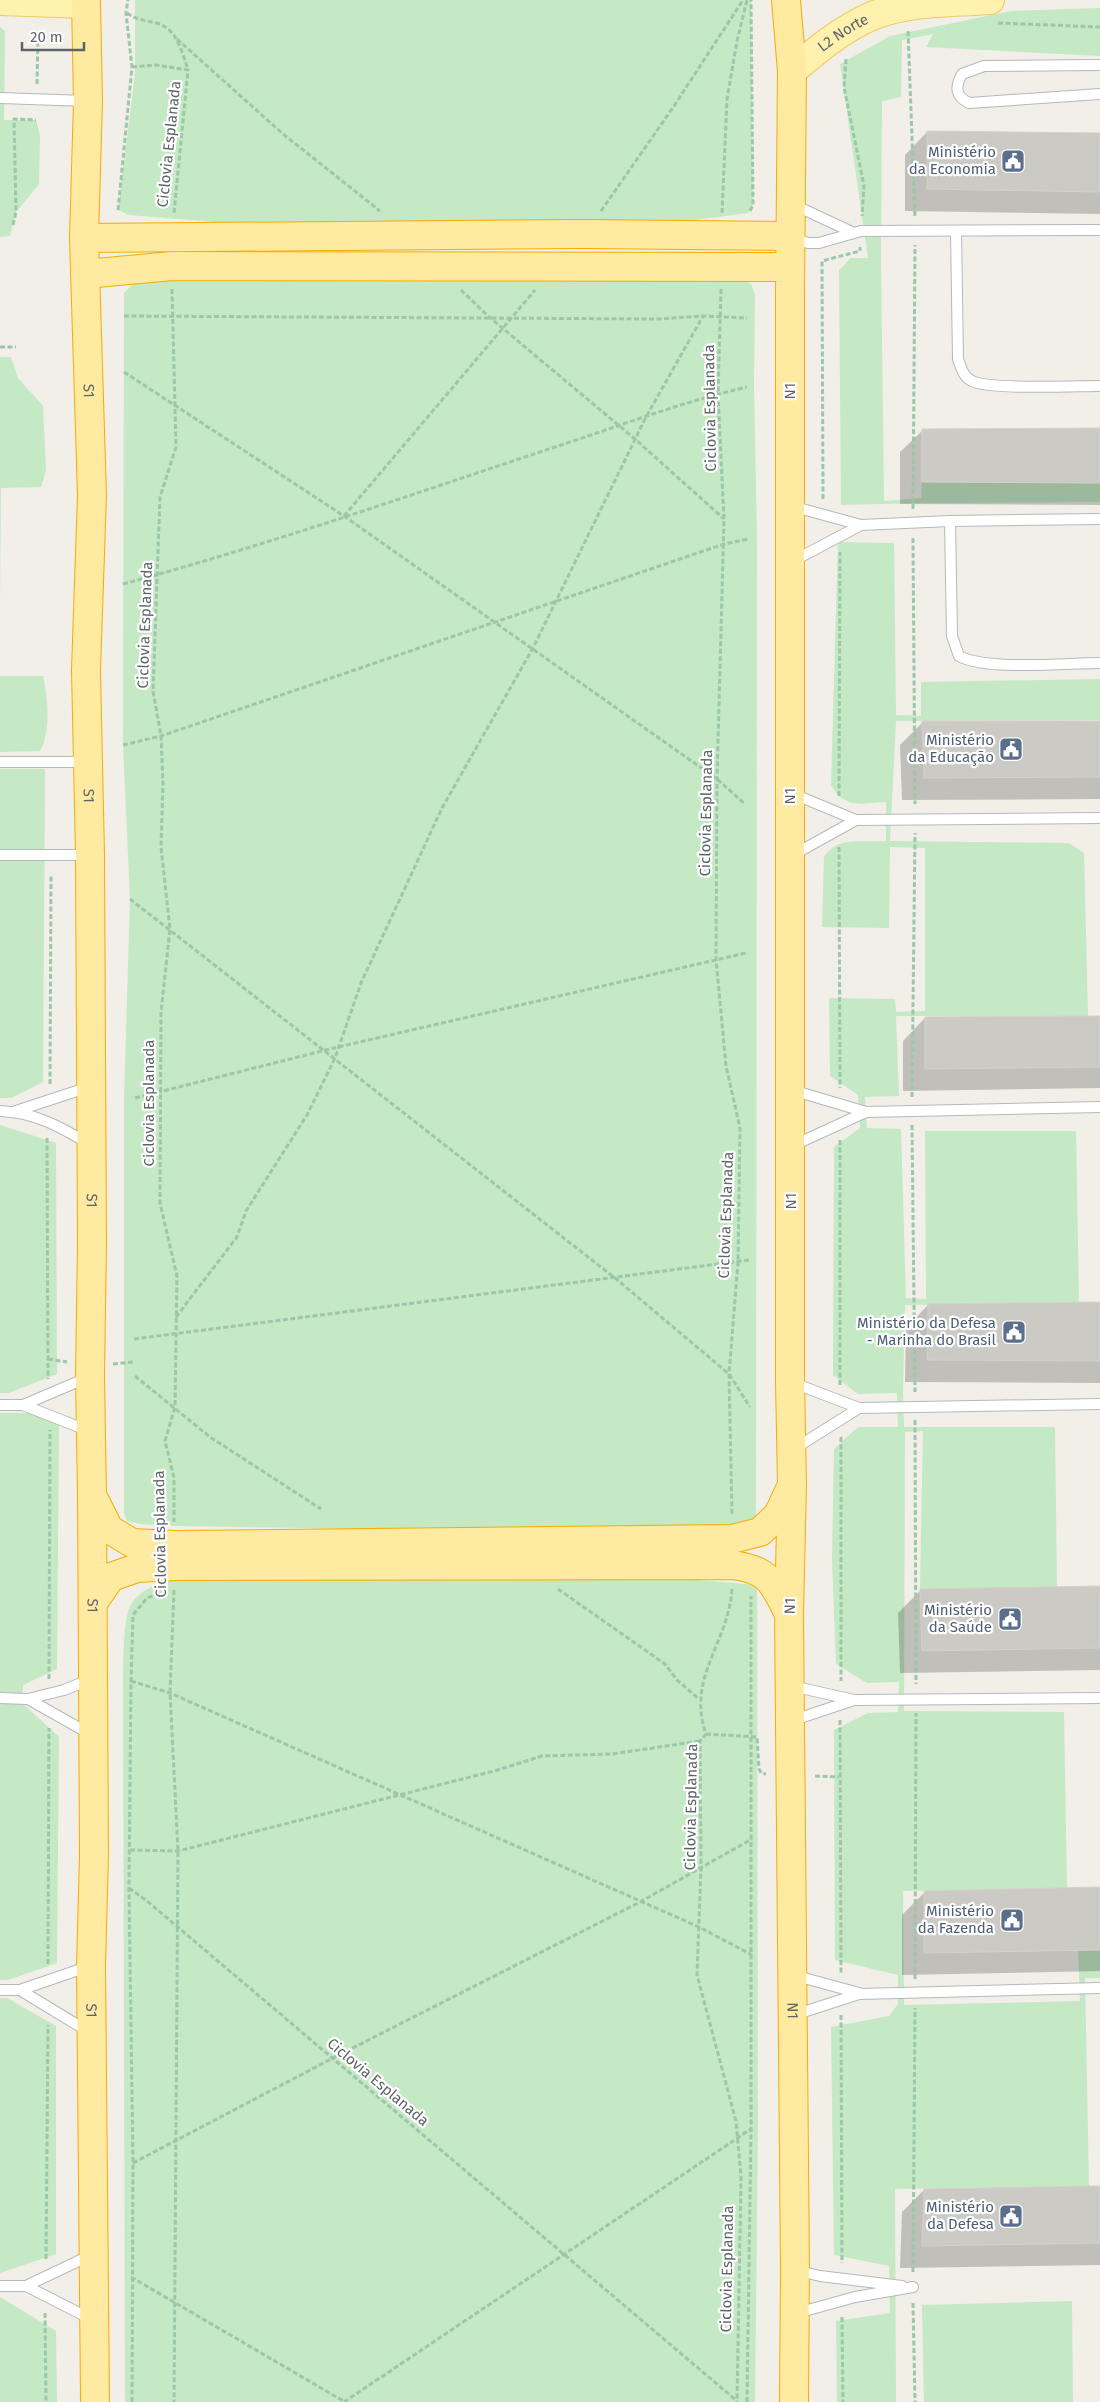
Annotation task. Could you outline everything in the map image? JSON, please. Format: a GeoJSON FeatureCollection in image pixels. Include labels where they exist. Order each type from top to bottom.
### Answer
{"type":"FeatureCollection","features":[{"type":"Feature","properties":{"kind":"highway","name":"N1"},"geometry":{"type":"LineString","coordinates":[[786,0],[792,71],[790,236],[790,1381],[792,1485],[789,1614],[795,2270],[794,2402]]}},
{"type":"Feature","properties":{"kind":"highway","name":"S1"},"geometry":{"type":"LineString","coordinates":[[86,2],[88,101],[84,238],[92,495],[86,670],[90,855],[92,1147],[90,1376],[94,1855],[91,1966],[95,2402]]}},
{"type":"Feature","properties":{"kind":"highway"},"geometry":{"type":"LineString","coordinates":[[84,238],[583,234],[790,236]]}},
{"type":"Feature","properties":{"kind":"highway"},"geometry":{"type":"LineString","coordinates":[[85,274],[172,266],[790,267]]}},
{"type":"Feature","properties":{"kind":"highway"},"geometry":{"type":"LineString","coordinates":[[92,1496],[109,1529],[177,1573],[732,1538],[760,1532],[778,1515],[792,1485]]}},
{"type":"Feature","properties":{"kind":"highway"},"geometry":{"type":"LineString","coordinates":[[93,1603],[112,1577],[137,1568],[177,1573],[731,1582],[755,1568],[774,1584],[789,1614]]}},
{"type":"Feature","properties":{"kind":"main road","name":"L2 Norte"},"geometry":{"type":"LineString","coordinates":[[792,71],[825,44],[846,30],[873,16],[904,8],[990,0]]}},
{"type":"Feature","properties":{"kind":"main road"},"geometry":{"type":"LineString","coordinates":[[0,1],[86,2]]}},
{"type":"Feature","properties":{"kind":"lane"},"geometry":{"type":"LineString","coordinates":[[1100,65],[984,66],[962,74],[957,83],[957,91],[961,98],[969,103],[1100,94]]}},
{"type":"Feature","properties":{"kind":"lane"},"geometry":{"type":"LineString","coordinates":[[0,98],[88,101]]}},
{"type":"Feature","properties":{"kind":"lane"},"geometry":{"type":"LineString","coordinates":[[791,204],[857,232]]}},
{"type":"Feature","properties":{"kind":"lane"},"geometry":{"type":"LineString","coordinates":[[790,236],[808,243],[819,243],[857,232],[1100,230]]}},
{"type":"Feature","properties":{"kind":"lane"},"geometry":{"type":"LineString","coordinates":[[956,231],[958,358],[967,378],[974,382],[1007,385],[1100,386]]}},
{"type":"Feature","properties":{"kind":"lane"},"geometry":{"type":"LineString","coordinates":[[790,506],[861,525],[950,521],[1100,520]]}},
{"type":"Feature","properties":{"kind":"lane"},"geometry":{"type":"LineString","coordinates":[[950,521],[952,636],[959,656],[969,661],[1004,664],[1100,663]]}},
{"type":"Feature","properties":{"kind":"lane"},"geometry":{"type":"LineString","coordinates":[[790,562],[861,525]]}},
{"type":"Feature","properties":{"kind":"lane"},"geometry":{"type":"LineString","coordinates":[[0,762],[88,762]]}},
{"type":"Feature","properties":{"kind":"lane"},"geometry":{"type":"LineString","coordinates":[[790,792],[856,820],[1100,818]]}},
{"type":"Feature","properties":{"kind":"lane"},"geometry":{"type":"LineString","coordinates":[[790,857],[856,820]]}},
{"type":"Feature","properties":{"kind":"lane"},"geometry":{"type":"LineString","coordinates":[[0,855],[90,855]]}},
{"type":"Feature","properties":{"kind":"lane"},"geometry":{"type":"LineString","coordinates":[[16,1111],[91,1086]]}},
{"type":"Feature","properties":{"kind":"lane"},"geometry":{"type":"LineString","coordinates":[[790,1090],[866,1112],[1100,1107]]}},
{"type":"Feature","properties":{"kind":"lane"},"geometry":{"type":"LineString","coordinates":[[0,1111],[16,1111],[60,1126],[92,1147]]}},
{"type":"Feature","properties":{"kind":"lane"},"geometry":{"type":"LineString","coordinates":[[791,1146],[866,1112]]}},
{"type":"Feature","properties":{"kind":"lane"},"geometry":{"type":"LineString","coordinates":[[23,1405],[90,1376]]}},
{"type":"Feature","properties":{"kind":"lane"},"geometry":{"type":"LineString","coordinates":[[790,1381],[859,1408],[1100,1404]]}},
{"type":"Feature","properties":{"kind":"lane"},"geometry":{"type":"LineString","coordinates":[[0,1405],[23,1405],[91,1431]]}},
{"type":"Feature","properties":{"kind":"lane"},"geometry":{"type":"LineString","coordinates":[[792,1450],[859,1408]]}},
{"type":"Feature","properties":{"kind":"lane"},"geometry":{"type":"LineString","coordinates":[[0,1698],[28,1699],[93,1679]]}},
{"type":"Feature","properties":{"kind":"lane"},"geometry":{"type":"LineString","coordinates":[[791,1686],[841,1701]]}},
{"type":"Feature","properties":{"kind":"lane"},"geometry":{"type":"LineString","coordinates":[[790,1722],[841,1701],[1100,1698]]}},
{"type":"Feature","properties":{"kind":"lane"},"geometry":{"type":"LineString","coordinates":[[28,1699],[93,1735]]}},
{"type":"Feature","properties":{"kind":"lane"},"geometry":{"type":"LineString","coordinates":[[0,1990],[20,1990],[91,1966]]}},
{"type":"Feature","properties":{"kind":"lane"},"geometry":{"type":"LineString","coordinates":[[791,1975],[860,1994]]}},
{"type":"Feature","properties":{"kind":"lane"},"geometry":{"type":"LineString","coordinates":[[792,2015],[860,1994],[1100,1988]]}},
{"type":"Feature","properties":{"kind":"lane"},"geometry":{"type":"LineString","coordinates":[[20,1990],[92,2033]]}},
{"type":"Feature","properties":{"kind":"lane"},"geometry":{"type":"LineString","coordinates":[[0,2286],[26,2286],[94,2253]]}},
{"type":"Feature","properties":{"kind":"lane"},"geometry":{"type":"LineString","coordinates":[[795,2270],[913,2287]]}},
{"type":"Feature","properties":{"kind":"lane"},"geometry":{"type":"LineString","coordinates":[[26,2286],[94,2320]]}},
{"type":"Feature","properties":{"kind":"lane"},"geometry":{"type":"LineString","coordinates":[[795,2314],[842,2301],[913,2287]]}},
{"type":"Feature","properties":{"kind":"path"},"geometry":{"type":"LineString","coordinates":[[118,210],[132,67],[126,13],[128,0]]}},
{"type":"Feature","properties":{"kind":"path"},"geometry":{"type":"LineString","coordinates":[[599,214],[674,106],[743,0]]}},
{"type":"Feature","properties":{"kind":"path"},"geometry":{"type":"LineString","coordinates":[[749,0],[753,205]]}},
{"type":"Feature","properties":{"kind":"path"},"geometry":{"type":"LineString","coordinates":[[722,216],[727,99],[737,41],[749,0]]}},
{"type":"Feature","properties":{"kind":"path"},"geometry":{"type":"LineString","coordinates":[[904,8],[907,22],[915,231],[913,523],[916,819],[912,1111],[916,1700],[913,2287],[915,2402]]}},
{"type":"Feature","properties":{"kind":"path"},"geometry":{"type":"LineString","coordinates":[[126,13],[138,21],[165,26],[283,134],[382,212]]}},
{"type":"Feature","properties":{"kind":"path"},"geometry":{"type":"LineString","coordinates":[[37,87],[38,32]]}},
{"type":"Feature","properties":{"kind":"path","name":"Ciclovia Esplanada"},"geometry":{"type":"LineString","coordinates":[[173,220],[188,70],[177,39]]}},
{"type":"Feature","properties":{"kind":"path"},"geometry":{"type":"LineString","coordinates":[[824,515],[822,261],[860,251],[857,232],[864,186],[844,87],[847,53]]}},
{"type":"Feature","properties":{"kind":"path","name":"Ciclovia Esplanada"},"geometry":{"type":"LineString","coordinates":[[132,67],[156,65],[188,70]]}},
{"type":"Feature","properties":{"kind":"path"},"geometry":{"type":"LineString","coordinates":[[13,225],[16,212],[14,119],[36,120]]}},
{"type":"Feature","properties":{"kind":"path","name":"Ciclovia Esplanada"},"geometry":{"type":"LineString","coordinates":[[172,280],[171,317],[176,447],[160,497],[153,691],[160,736],[163,782],[161,847],[170,929],[161,1012],[160,1203],[177,1276],[175,1407],[165,1442],[174,1478],[177,1573],[170,1693],[178,1851],[174,2402]]}},
{"type":"Feature","properties":{"kind":"path","name":"Ciclovia Esplanada"},"geometry":{"type":"LineString","coordinates":[[720,281],[722,317],[718,394],[724,544],[716,779],[716,959],[726,1066],[740,1128],[738,1262],[729,1374],[732,1538]]}},
{"type":"Feature","properties":{"kind":"path"},"geometry":{"type":"LineString","coordinates":[[344,516],[541,283]]}},
{"type":"Feature","properties":{"kind":"path"},"geometry":{"type":"LineString","coordinates":[[461,290],[488,316],[503,326],[635,439],[724,520]]}},
{"type":"Feature","properties":{"kind":"path"},"geometry":{"type":"LineString","coordinates":[[124,316],[512,316],[659,319],[703,316],[746,318]]}},
{"type":"Feature","properties":{"kind":"path"},"geometry":{"type":"LineString","coordinates":[[175,1317],[236,1237],[246,1211],[307,1115],[335,1058],[361,983],[442,808],[533,648],[646,417],[703,316]]}},
{"type":"Feature","properties":{"kind":"path"},"geometry":{"type":"LineString","coordinates":[[0,347],[16,347]]}},
{"type":"Feature","properties":{"kind":"path"},"geometry":{"type":"LineString","coordinates":[[124,372],[344,516],[716,779],[745,804]]}},
{"type":"Feature","properties":{"kind":"path"},"geometry":{"type":"LineString","coordinates":[[124,584],[344,516],[718,394],[747,388]]}},
{"type":"Feature","properties":{"kind":"path"},"geometry":{"type":"LineString","coordinates":[[839,813],[840,536]]}},
{"type":"Feature","properties":{"kind":"path"},"geometry":{"type":"LineString","coordinates":[[123,745],[160,736],[494,621],[724,544],[748,539]]}},
{"type":"Feature","properties":{"kind":"path"},"geometry":{"type":"LineString","coordinates":[[839,829],[840,1105]]}},
{"type":"Feature","properties":{"kind":"path"},"geometry":{"type":"LineString","coordinates":[[50,1100],[51,876]]}},
{"type":"Feature","properties":{"kind":"path"},"geometry":{"type":"LineString","coordinates":[[130,899],[326,1050],[615,1278],[729,1374],[750,1407]]}},
{"type":"Feature","properties":{"kind":"path"},"geometry":{"type":"LineString","coordinates":[[135,1098],[338,1047],[746,953]]}},
{"type":"Feature","properties":{"kind":"path"},"geometry":{"type":"LineString","coordinates":[[47,1121],[48,1394]]}},
{"type":"Feature","properties":{"kind":"path"},"geometry":{"type":"LineString","coordinates":[[840,1124],[840,1401]]}},
{"type":"Feature","properties":{"kind":"path"},"geometry":{"type":"LineString","coordinates":[[134,1339],[749,1260]]}},
{"type":"Feature","properties":{"kind":"path"},"geometry":{"type":"LineString","coordinates":[[134,1376],[210,1437],[321,1509]]}},
{"type":"Feature","properties":{"kind":"path"},"geometry":{"type":"LineString","coordinates":[[49,1694],[50,1415]]}},
{"type":"Feature","properties":{"kind":"path"},"geometry":{"type":"LineString","coordinates":[[840,1420],[841,1701],[838,1734],[840,1988]]}},
{"type":"Feature","properties":{"kind":"path"},"geometry":{"type":"LineString","coordinates":[[132,2402],[131,2277],[133,2163],[129,1888],[133,1615],[147,1598],[177,1573]]}},
{"type":"Feature","properties":{"kind":"path","name":"Ciclovia Esplanada"},"geometry":{"type":"LineString","coordinates":[[731,1582],[731,1598],[704,1674],[699,1699],[700,1719],[706,1734],[700,1741],[701,1867],[697,1976],[736,2121],[741,2176],[737,2401]]}},
{"type":"Feature","properties":{"kind":"path"},"geometry":{"type":"LineString","coordinates":[[554,1586],[665,1664],[677,1680],[699,1699]]}},
{"type":"Feature","properties":{"kind":"path"},"geometry":{"type":"LineString","coordinates":[[745,1590],[751,1595],[752,1838],[751,2129],[747,2402]]}},
{"type":"Feature","properties":{"kind":"path"},"geometry":{"type":"LineString","coordinates":[[131,1681],[170,1693],[698,1927],[752,1955]]}},
{"type":"Feature","properties":{"kind":"path"},"geometry":{"type":"LineString","coordinates":[[48,1981],[49,1710]]}},
{"type":"Feature","properties":{"kind":"path"},"geometry":{"type":"LineString","coordinates":[[130,1850],[178,1851],[494,1771],[542,1756],[612,1754],[700,1741]]}},
{"type":"Feature","properties":{"kind":"path"},"geometry":{"type":"LineString","coordinates":[[133,2163],[333,2058],[640,1902],[752,1838]]}},
{"type":"Feature","properties":{"kind":"path","name":"Ciclovia Esplanada"},"geometry":{"type":"LineString","coordinates":[[129,1888],[147,1901],[737,2401]]}},
{"type":"Feature","properties":{"kind":"path"},"geometry":{"type":"LineString","coordinates":[[841,2000],[842,2278]]}},
{"type":"Feature","properties":{"kind":"path"},"geometry":{"type":"LineString","coordinates":[[46,2277],[48,2006]]}},
{"type":"Feature","properties":{"kind":"path"},"geometry":{"type":"LineString","coordinates":[[131,2277],[345,2402],[751,2129]]}},
{"type":"Feature","properties":{"kind":"path"},"geometry":{"type":"LineString","coordinates":[[44,2296],[46,2402]]}},
{"type":"Feature","properties":{"kind":"path"},"geometry":{"type":"LineString","coordinates":[[842,2301],[843,2402]]}},
{"type":"Feature","properties":{"kind":"green space"},"geometry":{"type":"Polygon","coordinates":[[[135,0],[751,0],[753,205],[748,213],[672,223],[215,222],[129,215],[118,210],[135,74],[135,0]]]}},
{"type":"Feature","properties":{"kind":"green space"},"geometry":{"type":"Polygon","coordinates":[[[1100,8],[1100,56],[926,47],[933,34],[902,40],[901,97],[882,101],[881,259],[884,501],[921,498],[922,482],[1100,483],[1100,502],[841,505],[839,270],[851,258],[868,258],[840,64],[890,36],[1011,11],[1100,8]]]}},
{"type":"Feature","properties":{"kind":"green space"},"geometry":{"type":"Polygon","coordinates":[[[0,27],[5,31],[4,120],[36,120],[40,135],[39,184],[16,212],[10,236],[0,237],[0,27]]]}},
{"type":"Feature","properties":{"kind":"green space"},"geometry":{"type":"Polygon","coordinates":[[[673,274],[720,281],[744,281],[751,284],[755,295],[754,386],[757,539],[756,1517],[749,1525],[662,1533],[175,1526],[140,1524],[127,1521],[124,1513],[124,1099],[130,899],[123,745],[124,293],[133,284],[198,276],[673,274]]]}},
{"type":"Feature","properties":{"kind":"green space"},"geometry":{"type":"Polygon","coordinates":[[[0,357],[11,357],[18,378],[43,406],[46,471],[41,487],[1,488],[0,606],[0,357]]]}},
{"type":"Feature","properties":{"kind":"green space"},"geometry":{"type":"Polygon","coordinates":[[[838,542],[894,543],[896,715],[921,716],[921,682],[1100,679],[1100,720],[896,721],[890,841],[1069,843],[1084,853],[1088,1016],[896,1016],[899,1096],[865,1097],[867,1128],[901,1129],[906,1298],[926,1299],[925,1131],[1076,1131],[1079,1303],[905,1305],[903,1393],[904,1427],[1055,1427],[1057,1587],[920,1589],[923,1431],[905,1432],[904,1711],[1064,1712],[1067,1888],[903,1891],[904,2005],[1080,2001],[1078,1950],[1100,1949],[1100,1978],[1085,1978],[1089,2186],[895,2189],[896,2402],[837,2402],[836,2321],[890,2313],[889,2266],[834,2255],[831,2027],[889,2016],[898,2004],[898,1975],[835,1960],[834,1730],[868,1713],[898,1712],[899,1682],[867,1683],[836,1664],[832,1560],[834,1449],[858,1427],[898,1427],[897,1393],[858,1394],[833,1375],[834,1147],[860,1128],[858,1095],[830,1076],[829,998],[895,999],[896,1012],[925,1011],[925,848],[890,847],[889,928],[822,927],[824,857],[829,850],[852,841],[886,841],[886,802],[861,804],[848,802],[836,793],[831,785],[838,542]]]}},
{"type":"Feature","properties":{"kind":"green space"},"geometry":{"type":"Polygon","coordinates":[[[0,676],[43,676],[48,715],[46,734],[40,751],[0,752],[0,676]]]}},
{"type":"Feature","properties":{"kind":"green space"},"geometry":{"type":"Polygon","coordinates":[[[0,769],[45,769],[43,1082],[11,1098],[0,1098],[0,769]]]}},
{"type":"Feature","properties":{"kind":"green space"},"geometry":{"type":"Polygon","coordinates":[[[0,1125],[56,1143],[57,1374],[9,1393],[0,1393],[0,1125]]]}},
{"type":"Feature","properties":{"kind":"green space"},"geometry":{"type":"Polygon","coordinates":[[[0,1413],[43,1413],[59,1425],[57,1669],[23,1685],[22,1703],[59,1737],[57,1963],[8,1980],[0,1980],[0,1413]]]}},
{"type":"Feature","properties":{"kind":"green space"},"geometry":{"type":"Polygon","coordinates":[[[542,1575],[659,1577],[745,1584],[752,1585],[757,1589],[758,2126],[755,2402],[125,2402],[123,1676],[127,1615],[130,1606],[141,1593],[167,1581],[542,1575]]]}},
{"type":"Feature","properties":{"kind":"green space"},"geometry":{"type":"Polygon","coordinates":[[[0,1998],[7,1998],[56,2026],[56,2254],[0,2273],[0,1998]]]}},
{"type":"Feature","properties":{"kind":"green space"},"geometry":{"type":"Polygon","coordinates":[[[0,2297],[56,2331],[57,2402],[0,2402],[0,2297]]]}},
{"type":"Feature","properties":{"kind":"green space"},"geometry":{"type":"Polygon","coordinates":[[[1072,2301],[1073,2402],[924,2402],[922,2305],[1072,2301]]]}},
{"type":"Feature","properties":{"kind":"building","name":"Ministério da Economia"},"geometry":{"type":"Polygon","coordinates":[[[927,131],[1100,133],[1100,192],[927,189],[927,131]]]}},
{"type":"Feature","properties":{"kind":"building"},"geometry":{"type":"Polygon","coordinates":[[[1100,428],[1100,483],[922,482],[922,429],[1100,428]]]}},
{"type":"Feature","properties":{"kind":"building","name":"Ministério da Educação"},"geometry":{"type":"Polygon","coordinates":[[[922,721],[1100,721],[1100,777],[924,778],[922,721]]]}},
{"type":"Feature","properties":{"kind":"building"},"geometry":{"type":"Polygon","coordinates":[[[1100,1016],[1100,1067],[925,1069],[925,1017],[1100,1016]]]}},
{"type":"Feature","properties":{"kind":"building","name":"Ministério da Defesa - Marinha do Brasil"},"geometry":{"type":"Polygon","coordinates":[[[1100,1302],[1100,1361],[927,1360],[928,1304],[1100,1302]]]}},
{"type":"Feature","properties":{"kind":"building","name":"Ministério da Saúde"},"geometry":{"type":"Polygon","coordinates":[[[1100,1586],[1100,1648],[922,1651],[920,1589],[1100,1586]]]}},
{"type":"Feature","properties":{"kind":"building","name":"Ministério da Fazenda"},"geometry":{"type":"Polygon","coordinates":[[[1100,1887],[1100,1950],[924,1953],[924,1891],[1100,1887]]]}},
{"type":"Feature","properties":{"kind":"building","name":"Ministério da Defesa"},"geometry":{"type":"Polygon","coordinates":[[[1100,2186],[1100,2243],[922,2246],[924,2189],[1100,2186]]]}},
{"type":"Feature","properties":{"kind":"place","name":"Ministério da Economia"},"geometry":{"type":"Point","coordinates":[1013,161]}},
{"type":"Feature","properties":{"kind":"place","name":"Ministério da Educação"},"geometry":{"type":"Point","coordinates":[1011,749]}},
{"type":"Feature","properties":{"kind":"place","name":"Ministério da Defesa - Marinha do Brasil"},"geometry":{"type":"Point","coordinates":[1014,1332]}},
{"type":"Feature","properties":{"kind":"place","name":"Ministério da Saúde"},"geometry":{"type":"Point","coordinates":[1010,1619]}},
{"type":"Feature","properties":{"kind":"place","name":"Ministério da Fazenda"},"geometry":{"type":"Point","coordinates":[1012,1920]}},
{"type":"Feature","properties":{"kind":"place","name":"Ministério da Defesa"},"geometry":{"type":"Point","coordinates":[1011,2216]}}]}
